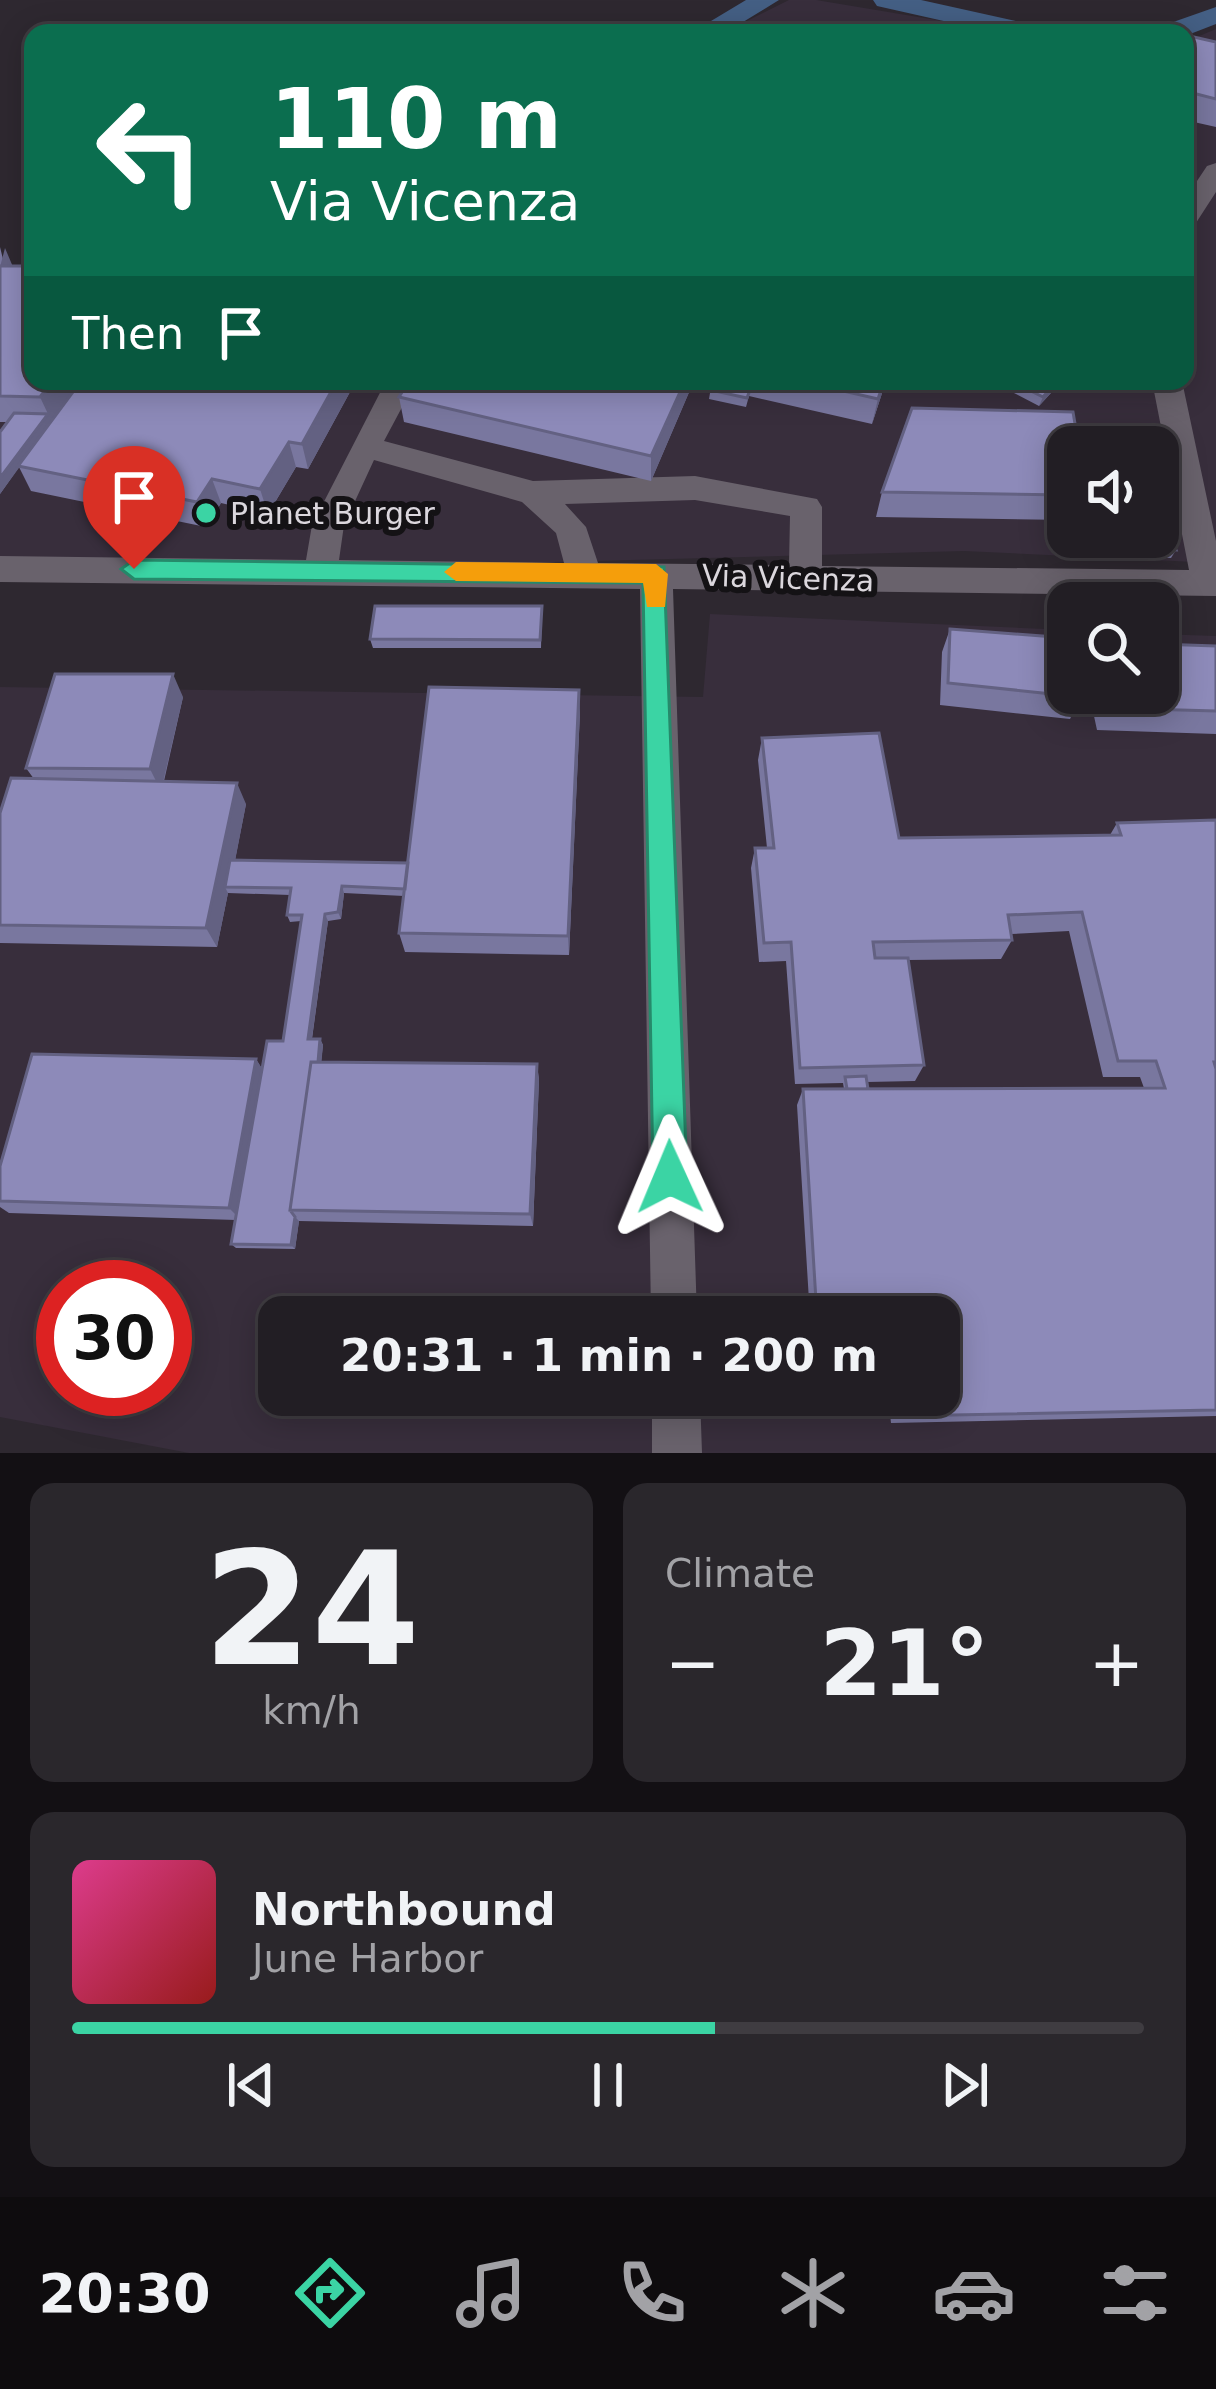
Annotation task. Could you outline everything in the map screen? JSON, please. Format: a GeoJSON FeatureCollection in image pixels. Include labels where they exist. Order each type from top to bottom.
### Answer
{"type":"FeatureCollection","features":[{"type":"Feature","properties":{"kind":"street"},"geometry":{"type":"LineString","coordinates":[[1194,206],[1216,171]]}},
{"type":"Feature","properties":{"kind":"street"},"geometry":{"type":"LineString","coordinates":[[321,570],[328,525],[396,390]]}},
{"type":"Feature","properties":{"kind":"street"},"geometry":{"type":"LineString","coordinates":[[1169,390],[1212,582]]}},
{"type":"Feature","properties":{"kind":"street"},"geometry":{"type":"LineString","coordinates":[[365,447],[533,493],[695,488],[806,507],[805,578]]}},
{"type":"Feature","properties":{"kind":"street"},"geometry":{"type":"LineString","coordinates":[[533,493],[570,527],[584,573]]}},
{"type":"Feature","properties":{"kind":"street","name":"Via Vicenza"},"geometry":{"type":"LineString","coordinates":[[0,569],[1212,582]]}},
{"type":"Feature","properties":{"kind":"street"},"geometry":{"type":"LineString","coordinates":[[656,574],[673,1296]]}},
{"type":"Feature","properties":{"kind":"street"},"geometry":{"type":"LineString","coordinates":[[676,1416],[677,1453]]}},
{"type":"Feature","properties":{"kind":"shaded area"},"geometry":{"type":"Polygon","coordinates":[[[789,0],[816,0],[960,24],[741,24],[789,0]]]}},
{"type":"Feature","properties":{"kind":"shaded area"},"geometry":{"type":"Polygon","coordinates":[[[1216,29],[1216,563],[1111,558],[1179,558],[1179,426],[1047,426],[1047,555],[964,551],[0,577],[0,270],[24,351],[24,390],[1194,390],[1194,38],[1216,29]]]}},
{"type":"Feature","properties":{"kind":"shaded area"},"geometry":{"type":"Polygon","coordinates":[[[710,614],[1047,629],[1047,714],[1179,714],[1179,635],[1216,636],[1216,1453],[189,1453],[0,1417],[0,687],[703,697],[710,614]]]}},
{"type":"Feature","properties":{"kind":"building"},"geometry":{"type":"Polygon","coordinates":[[[1194,37],[1216,42],[1216,99],[1194,93],[1194,37]]]}},
{"type":"Feature","properties":{"kind":"building"},"geometry":{"type":"Polygon","coordinates":[[[0,266],[24,266],[24,390],[45,390],[40,397],[0,396],[0,266]]]}},
{"type":"Feature","properties":{"kind":"building"},"geometry":{"type":"Polygon","coordinates":[[[74,390],[332,390],[302,444],[289,442],[260,489],[212,479],[197,502],[18,466],[74,390]]]}},
{"type":"Feature","properties":{"kind":"building"},"geometry":{"type":"Polygon","coordinates":[[[403,390],[681,390],[651,456],[399,397],[403,390]]]}},
{"type":"Feature","properties":{"kind":"building"},"geometry":{"type":"Polygon","coordinates":[[[710,390],[750,390],[747,398],[710,390]]]}},
{"type":"Feature","properties":{"kind":"building"},"geometry":{"type":"Polygon","coordinates":[[[839,390],[881,390],[878,399],[839,390]]]}},
{"type":"Feature","properties":{"kind":"building"},"geometry":{"type":"Polygon","coordinates":[[[912,408],[1073,412],[1075,426],[1047,426],[1047,495],[882,492],[912,408]]]}},
{"type":"Feature","properties":{"kind":"building"},"geometry":{"type":"Polygon","coordinates":[[[14,413],[48,414],[0,478],[0,432],[14,413]]]}},
{"type":"Feature","properties":{"kind":"building"},"geometry":{"type":"Polygon","coordinates":[[[375,606],[542,606],[540,640],[370,639],[375,606]]]}},
{"type":"Feature","properties":{"kind":"building"},"geometry":{"type":"Polygon","coordinates":[[[950,629],[1047,636],[1047,693],[948,683],[950,629]]]}},
{"type":"Feature","properties":{"kind":"building"},"geometry":{"type":"Polygon","coordinates":[[[1179,645],[1216,646],[1216,711],[1179,710],[1179,645]]]}},
{"type":"Feature","properties":{"kind":"building"},"geometry":{"type":"Polygon","coordinates":[[[55,674],[173,674],[150,769],[26,768],[55,674]]]}},
{"type":"Feature","properties":{"kind":"building"},"geometry":{"type":"Polygon","coordinates":[[[429,687],[579,690],[568,936],[399,933],[429,687]]]}},
{"type":"Feature","properties":{"kind":"building"},"geometry":{"type":"Polygon","coordinates":[[[879,733],[899,838],[1121,835],[1117,823],[1216,820],[1216,1410],[960,1415],[960,1296],[816,1296],[803,1089],[1165,1088],[1156,1061],[1118,1061],[1082,912],[1008,915],[1012,940],[873,942],[875,958],[908,958],[924,1065],[800,1068],[791,942],[764,943],[755,848],[774,848],[762,738],[879,733]]]}},
{"type":"Feature","properties":{"kind":"building"},"geometry":{"type":"Polygon","coordinates":[[[11,778],[237,783],[206,928],[0,925],[0,813],[11,778]]]}},
{"type":"Feature","properties":{"kind":"building"},"geometry":{"type":"Polygon","coordinates":[[[230,860],[408,863],[405,889],[342,886],[338,912],[325,914],[308,1039],[320,1039],[318,1062],[311,1062],[290,1210],[295,1217],[291,1245],[231,1244],[267,1041],[283,1041],[302,915],[287,915],[291,888],[225,887],[230,860]]]}},
{"type":"Feature","properties":{"kind":"building"},"geometry":{"type":"Polygon","coordinates":[[[32,1054],[256,1059],[229,1208],[0,1201],[0,1166],[32,1054]]]}},
{"type":"Feature","properties":{"kind":"building"},"geometry":{"type":"Polygon","coordinates":[[[311,1062],[537,1064],[530,1214],[290,1210],[311,1062]]]}},
{"type":"Feature","properties":{"kind":"building"},"geometry":{"type":"Polygon","coordinates":[[[866,1076],[868,1089],[847,1089],[845,1077],[866,1076]]]}},
{"type":"Feature","properties":{"kind":"waterway"},"geometry":{"type":"LineString","coordinates":[[722,24],[766,0]]}},
{"type":"Feature","properties":{"kind":"waterway"},"geometry":{"type":"LineString","coordinates":[[886,0],[993,24]]}},
{"type":"Feature","properties":{"kind":"waterway"},"geometry":{"type":"LineString","coordinates":[[1192,24],[1216,15]]}},
{"type":"Feature","properties":{"kind":"slow traffic"},"geometry":{"type":"LineString","coordinates":[[456,572],[656,574],[656,600]]}},
{"type":"Feature","properties":{"kind":"place","name":"Planet Burger"},"geometry":{"type":"Point","coordinates":[206,513]}},
{"type":"Feature","properties":{"kind":"route"},"geometry":{"type":"LineString","coordinates":[[134,569],[656,574],[670,1177]]}}]}
